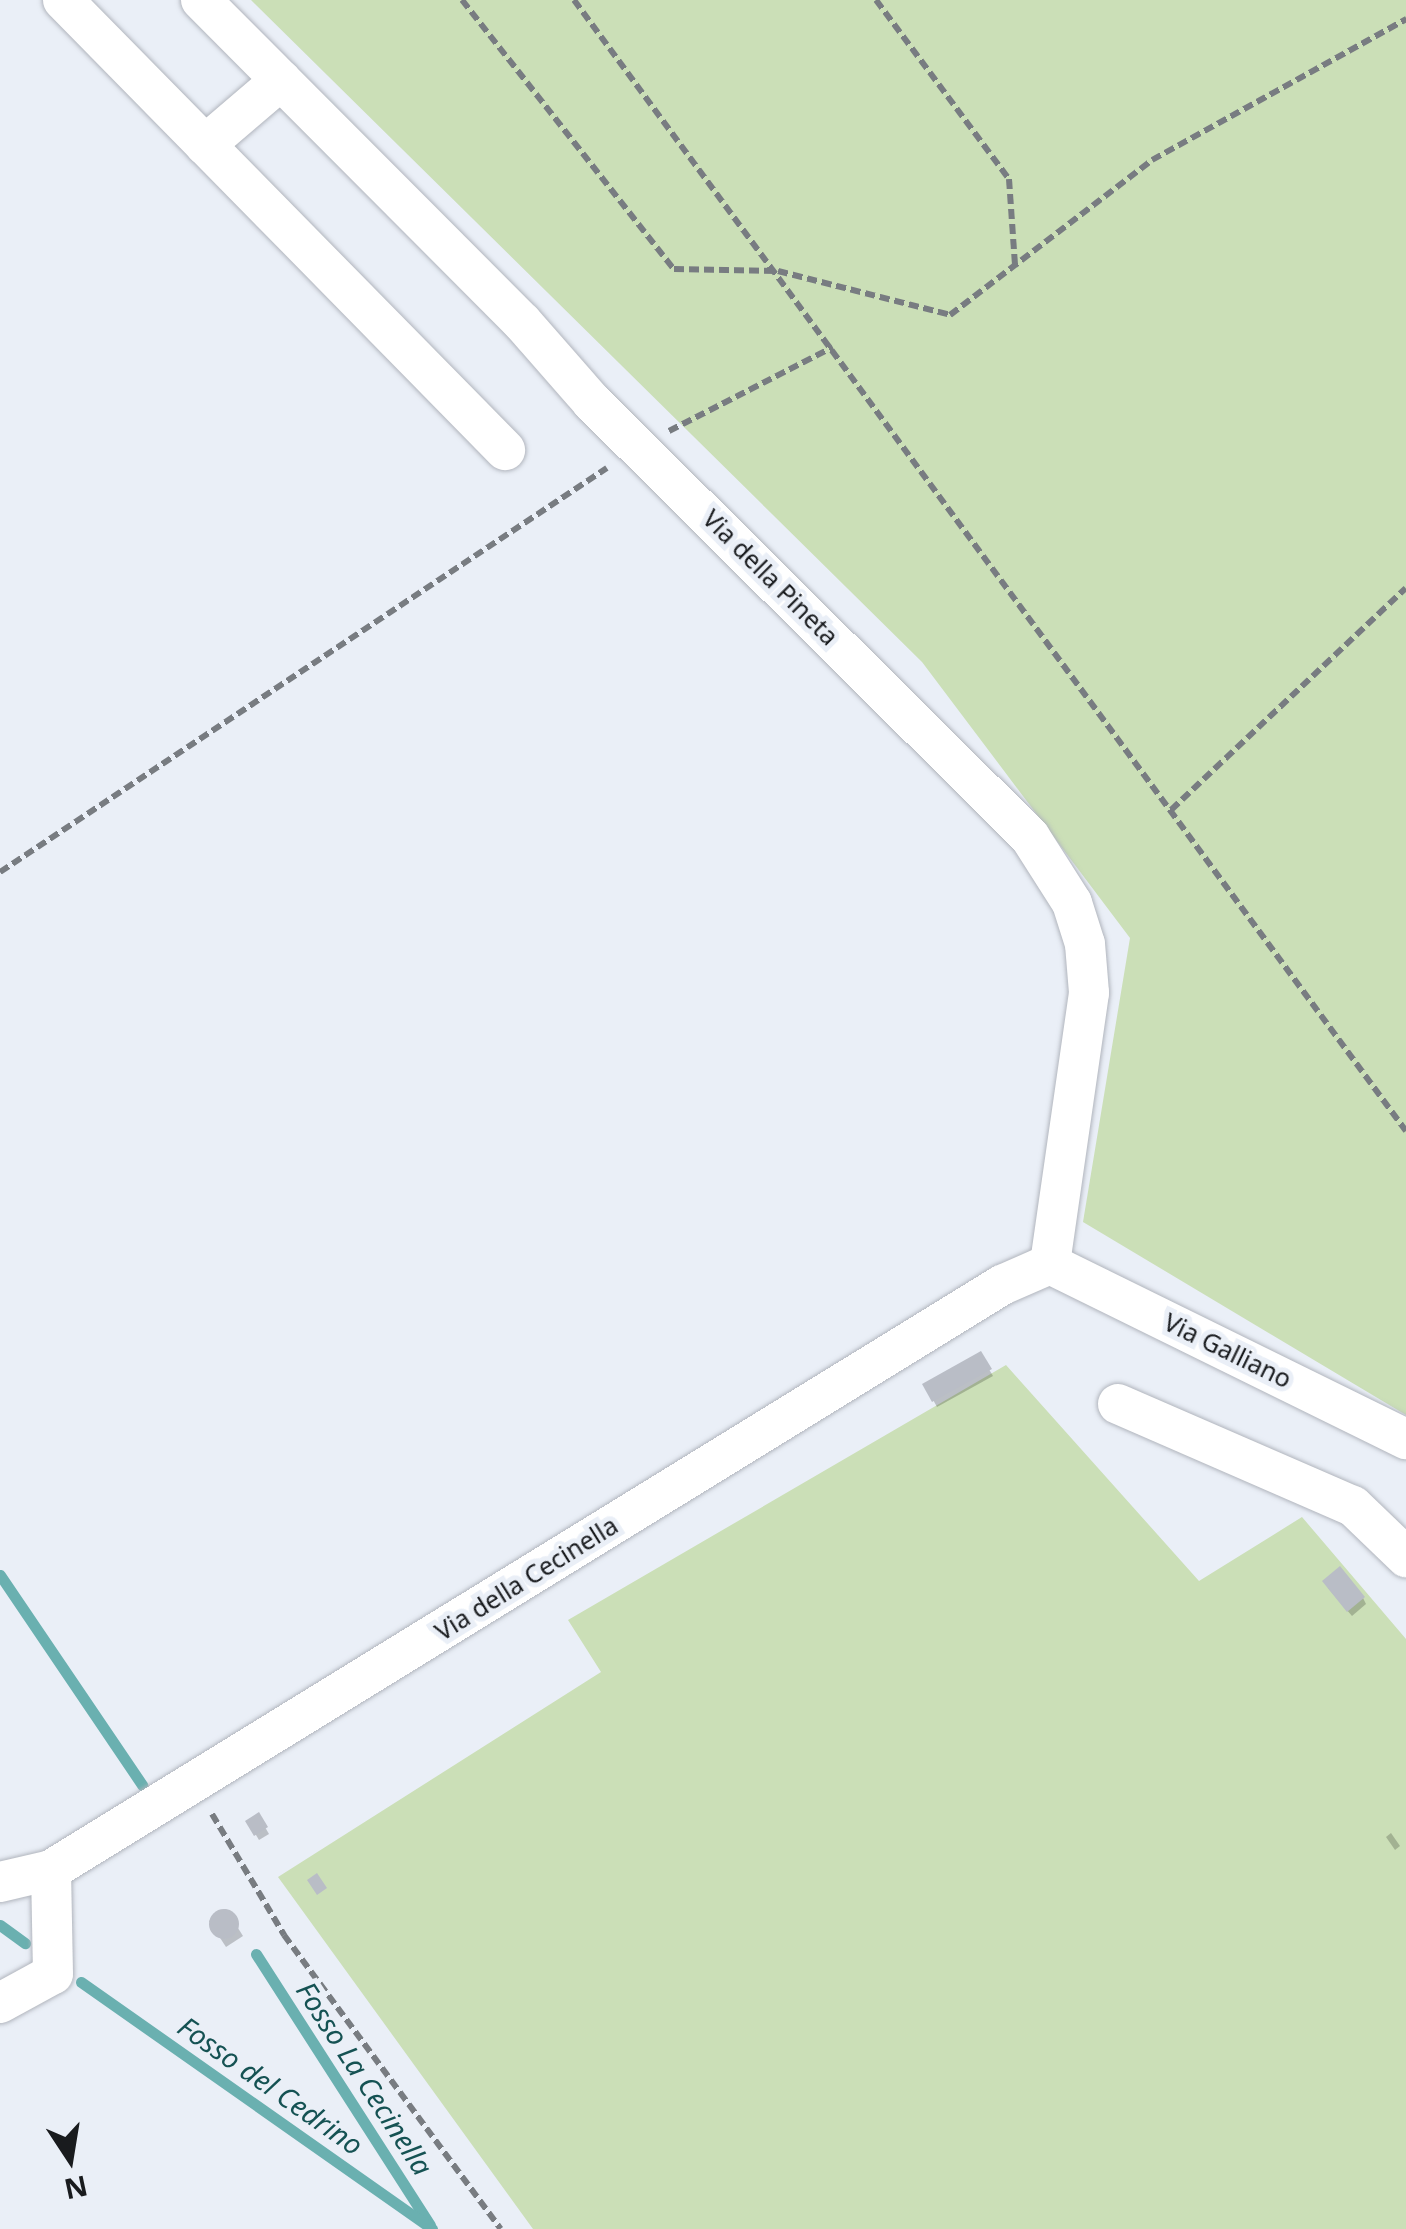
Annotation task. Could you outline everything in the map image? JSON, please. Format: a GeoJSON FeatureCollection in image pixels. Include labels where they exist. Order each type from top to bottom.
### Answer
{"type":"FeatureCollection","features":[{"type":"Feature","properties":{"kind":"street"},"geometry":{"type":"LineString","coordinates":[[63,0],[505,450]]}},
{"type":"Feature","properties":{"kind":"street","name":"Via della Pineta"},"geometry":{"type":"LineString","coordinates":[[201,0],[1030,836],[1072,903],[1085,944],[1089,993],[1050,1264]]}},
{"type":"Feature","properties":{"kind":"street"},"geometry":{"type":"LineString","coordinates":[[205,145],[281,80]]}},
{"type":"Feature","properties":{"kind":"street","name":"Via Galliano"},"geometry":{"type":"LineString","coordinates":[[1050,1264],[1406,1439]]}},
{"type":"Feature","properties":{"kind":"street","name":"Via della Cecinella"},"geometry":{"type":"LineString","coordinates":[[0,1882],[51,1870],[1002,1285],[1050,1264]]}},
{"type":"Feature","properties":{"kind":"street"},"geometry":{"type":"LineString","coordinates":[[1118,1404],[1353,1506],[1406,1557]]}},
{"type":"Feature","properties":{"kind":"street"},"geometry":{"type":"LineString","coordinates":[[0,2003],[53,1974],[51,1870]]}},
{"type":"Feature","properties":{"kind":"path"},"geometry":{"type":"LineString","coordinates":[[462,0],[674,269],[778,271],[950,315],[1152,160],[1406,19]]}},
{"type":"Feature","properties":{"kind":"path"},"geometry":{"type":"LineString","coordinates":[[574,0],[778,271],[1406,1131]]}},
{"type":"Feature","properties":{"kind":"path"},"geometry":{"type":"LineString","coordinates":[[876,0],[1009,179],[1015,265]]}},
{"type":"Feature","properties":{"kind":"path"},"geometry":{"type":"LineString","coordinates":[[0,872],[640,446],[833,347]]}},
{"type":"Feature","properties":{"kind":"path"},"geometry":{"type":"LineString","coordinates":[[1171,810],[1406,588]]}},
{"type":"Feature","properties":{"kind":"path"},"geometry":{"type":"LineString","coordinates":[[193,1783],[284,1935],[501,2229]]}},
{"type":"Feature","properties":{"kind":"green space"},"geometry":{"type":"Polygon","coordinates":[[[251,0],[1406,0],[1406,1415],[1083,1222],[1130,938],[922,662],[251,0]]]}},
{"type":"Feature","properties":{"kind":"green space"},"geometry":{"type":"Polygon","coordinates":[[[1006,1365],[1199,1581],[1302,1517],[1406,1639],[1406,2229],[533,2229],[278,1877],[601,1672],[568,1620],[1006,1365]]]}},
{"type":"Feature","properties":{"kind":"building"},"geometry":{"type":"Polygon","coordinates":[[[981,1351],[992,1369],[932,1402],[922,1384],[981,1351]]]}},
{"type":"Feature","properties":{"kind":"building"},"geometry":{"type":"Polygon","coordinates":[[[1340,1566],[1365,1597],[1347,1612],[1322,1581],[1340,1566]]]}},
{"type":"Feature","properties":{"kind":"building"},"geometry":{"type":"Polygon","coordinates":[[[259,1812],[268,1827],[254,1836],[245,1821],[259,1812]]]}},
{"type":"Feature","properties":{"kind":"building"},"geometry":{"type":"Polygon","coordinates":[[[317,1873],[327,1888],[317,1895],[307,1880],[317,1873]]]}},
{"type":"Feature","properties":{"kind":"building"},"geometry":{"type":"Polygon","coordinates":[[[224,1909],[238,1918],[239,1924],[230,1938],[224,1939],[210,1930],[209,1924],[218,1910],[224,1909]]]}},
{"type":"Feature","properties":{"kind":"waterway","name":"Fosso La Cecinella"},"geometry":{"type":"LineString","coordinates":[[0,1575],[142,1785]]}},
{"type":"Feature","properties":{"kind":"waterway","name":"Fosso del Cedrino"},"geometry":{"type":"LineString","coordinates":[[0,1925],[25,1943]]}},
{"type":"Feature","properties":{"kind":"waterway","name":"Fosso La Cecinella"},"geometry":{"type":"LineString","coordinates":[[256,1954],[430,2225]]}},
{"type":"Feature","properties":{"kind":"waterway","name":"Fosso del Cedrino"},"geometry":{"type":"LineString","coordinates":[[81,1982],[432,2229]]}}]}
